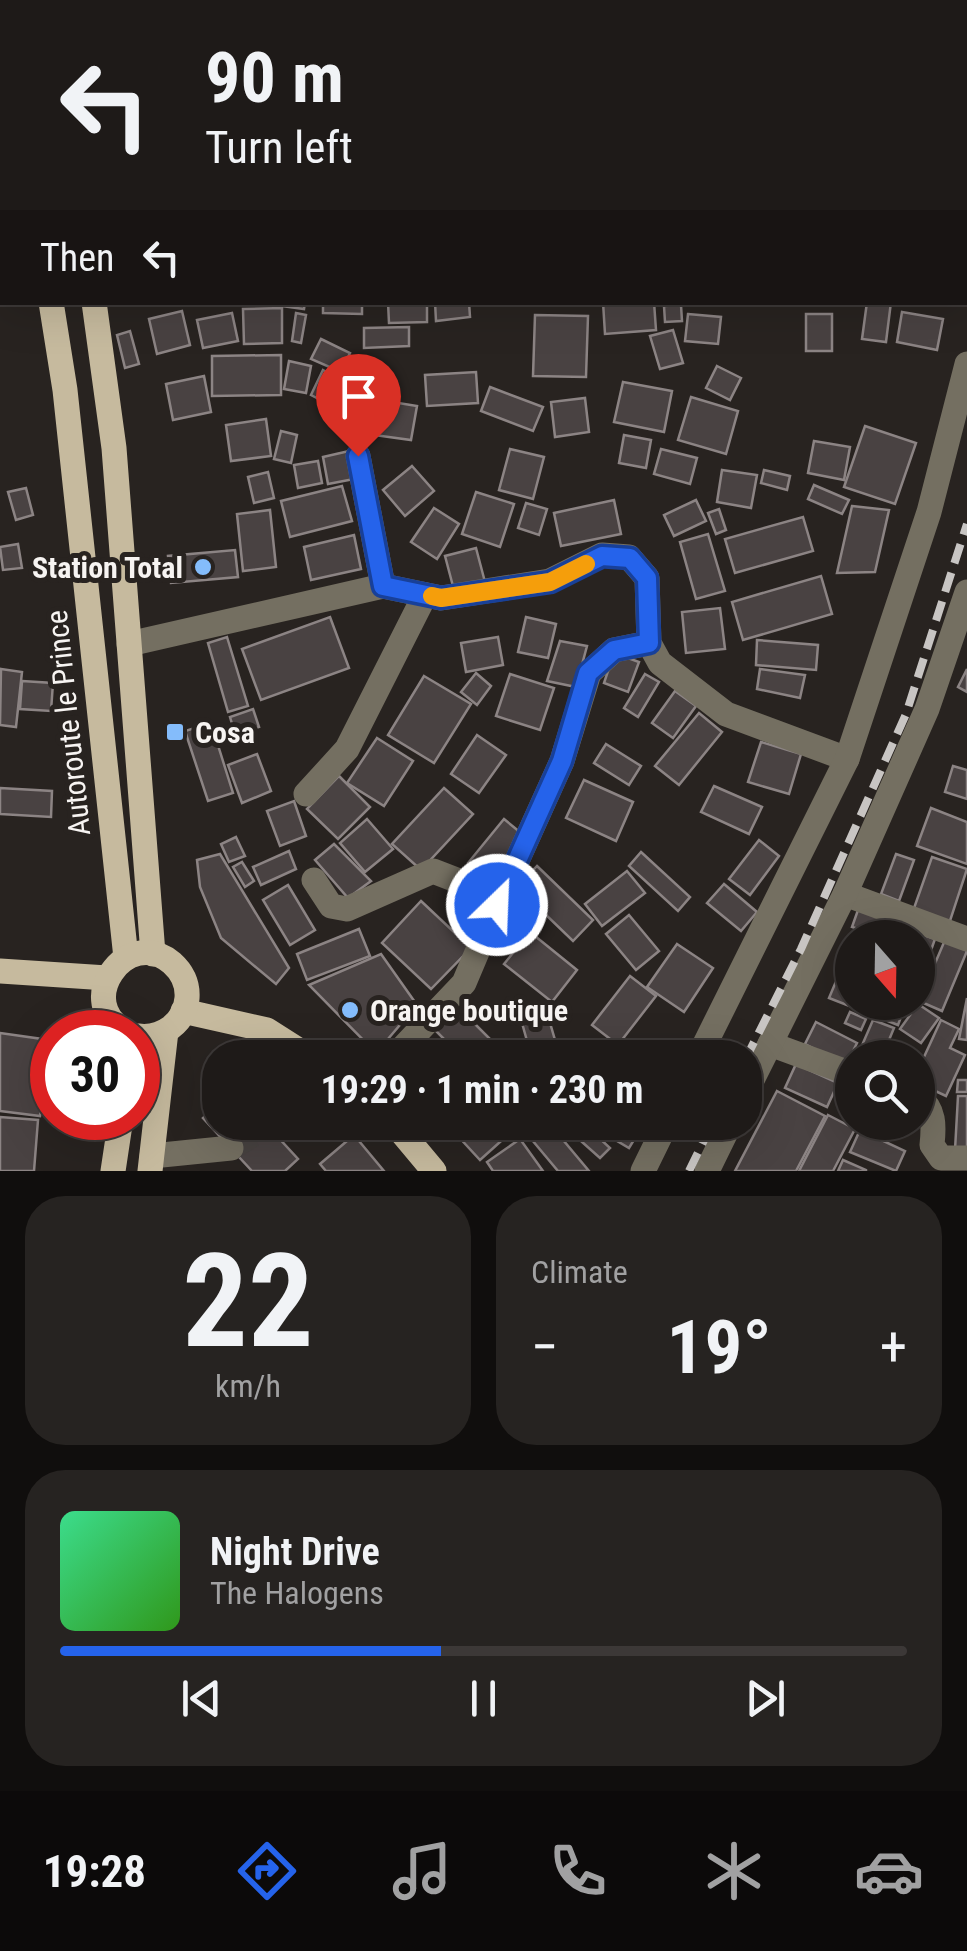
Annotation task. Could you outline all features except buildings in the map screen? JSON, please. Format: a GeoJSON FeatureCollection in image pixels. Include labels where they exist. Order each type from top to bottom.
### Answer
{"type":"FeatureCollection","features":[{"type":"Feature","properties":{"kind":"main road","name":"Autoroute le Prince"},"geometry":{"type":"LineString","coordinates":[[52,305],[66,390],[126,958]]}},
{"type":"Feature","properties":{"kind":"main road"},"geometry":{"type":"LineString","coordinates":[[94,305],[114,448],[152,954]]}},
{"type":"Feature","properties":{"kind":"main road"},"geometry":{"type":"LineString","coordinates":[[106,1010],[107,978],[126,958],[152,954],[164,958],[182,975],[186,987],[184,1012],[160,1034]]}},
{"type":"Feature","properties":{"kind":"main road"},"geometry":{"type":"LineString","coordinates":[[0,971],[107,978]]}},
{"type":"Feature","properties":{"kind":"main road"},"geometry":{"type":"LineString","coordinates":[[184,1012],[267,1030],[283,1040]]}},
{"type":"Feature","properties":{"kind":"main road"},"geometry":{"type":"LineString","coordinates":[[151,1163],[166,1031]]}},
{"type":"Feature","properties":{"kind":"main road"},"geometry":{"type":"LineString","coordinates":[[112,1171],[117,1140]]}},
{"type":"Feature","properties":{"kind":"main road"},"geometry":{"type":"LineString","coordinates":[[408,1140],[434,1171]]}},
{"type":"Feature","properties":{"kind":"street"},"geometry":{"type":"LineString","coordinates":[[707,1040],[847,759],[930,512],[967,364]]}},
{"type":"Feature","properties":{"kind":"street"},"geometry":{"type":"LineString","coordinates":[[358,456],[383,586]]}},
{"type":"Feature","properties":{"kind":"street"},"geometry":{"type":"LineString","coordinates":[[129,644],[383,586],[441,598],[550,582],[602,556],[630,558],[647,578],[649,643],[660,663],[726,714],[847,759]]}},
{"type":"Feature","properties":{"kind":"street"},"geometry":{"type":"LineString","coordinates":[[762,1060],[845,894],[928,709],[967,592]]}},
{"type":"Feature","properties":{"kind":"street"},"geometry":{"type":"LineString","coordinates":[[306,794],[347,749],[425,595]]}},
{"type":"Feature","properties":{"kind":"street"},"geometry":{"type":"LineString","coordinates":[[410,1040],[464,983],[562,761],[588,673],[614,650],[649,643]]}},
{"type":"Feature","properties":{"kind":"street"},"geometry":{"type":"LineString","coordinates":[[314,880],[331,906],[347,909],[434,871],[464,883],[497,905]]}},
{"type":"Feature","properties":{"kind":"street"},"geometry":{"type":"LineString","coordinates":[[845,894],[967,939]]}},
{"type":"Feature","properties":{"kind":"street"},"geometry":{"type":"LineString","coordinates":[[770,1044],[835,1068]]}},
{"type":"Feature","properties":{"kind":"street"},"geometry":{"type":"LineString","coordinates":[[643,1171],[658,1140]]}},
{"type":"Feature","properties":{"kind":"street"},"geometry":{"type":"LineString","coordinates":[[707,1171],[722,1140]]}},
{"type":"Feature","properties":{"kind":"street"},"geometry":{"type":"LineString","coordinates":[[932,1140],[941,1158],[967,1158]]}},
{"type":"Feature","properties":{"kind":"street"},"geometry":{"type":"LineString","coordinates":[[151,1163],[231,1148]]}},
{"type":"Feature","properties":{"kind":"tunnel"},"geometry":{"type":"LineString","coordinates":[[231,1148],[244,1140]]}},
{"type":"Feature","properties":{"kind":"railway"},"geometry":{"type":"LineString","coordinates":[[755,1040],[801,949],[906,714],[967,524]]}},
{"type":"Feature","properties":{"kind":"railway"},"geometry":{"type":"LineString","coordinates":[[689,1171],[704,1140]]}},
{"type":"Feature","properties":{"kind":"slow traffic"},"geometry":{"type":"LineString","coordinates":[[432,596],[441,598],[550,582],[586,564]]}},
{"type":"Feature","properties":{"kind":"place","name":"Station Total"},"geometry":{"type":"Point","coordinates":[203,567]}},
{"type":"Feature","properties":{"kind":"place","name":"Cosa"},"geometry":{"type":"Point","coordinates":[175,732]}},
{"type":"Feature","properties":{"kind":"place","name":"Orange boutique"},"geometry":{"type":"Point","coordinates":[350,1010]}},
{"type":"Feature","properties":{"kind":"route"},"geometry":{"type":"LineString","coordinates":[[358,456],[383,586],[441,598],[550,582],[602,556],[630,558],[647,578],[649,643],[614,650],[588,673],[562,761],[497,905]]}}]}
